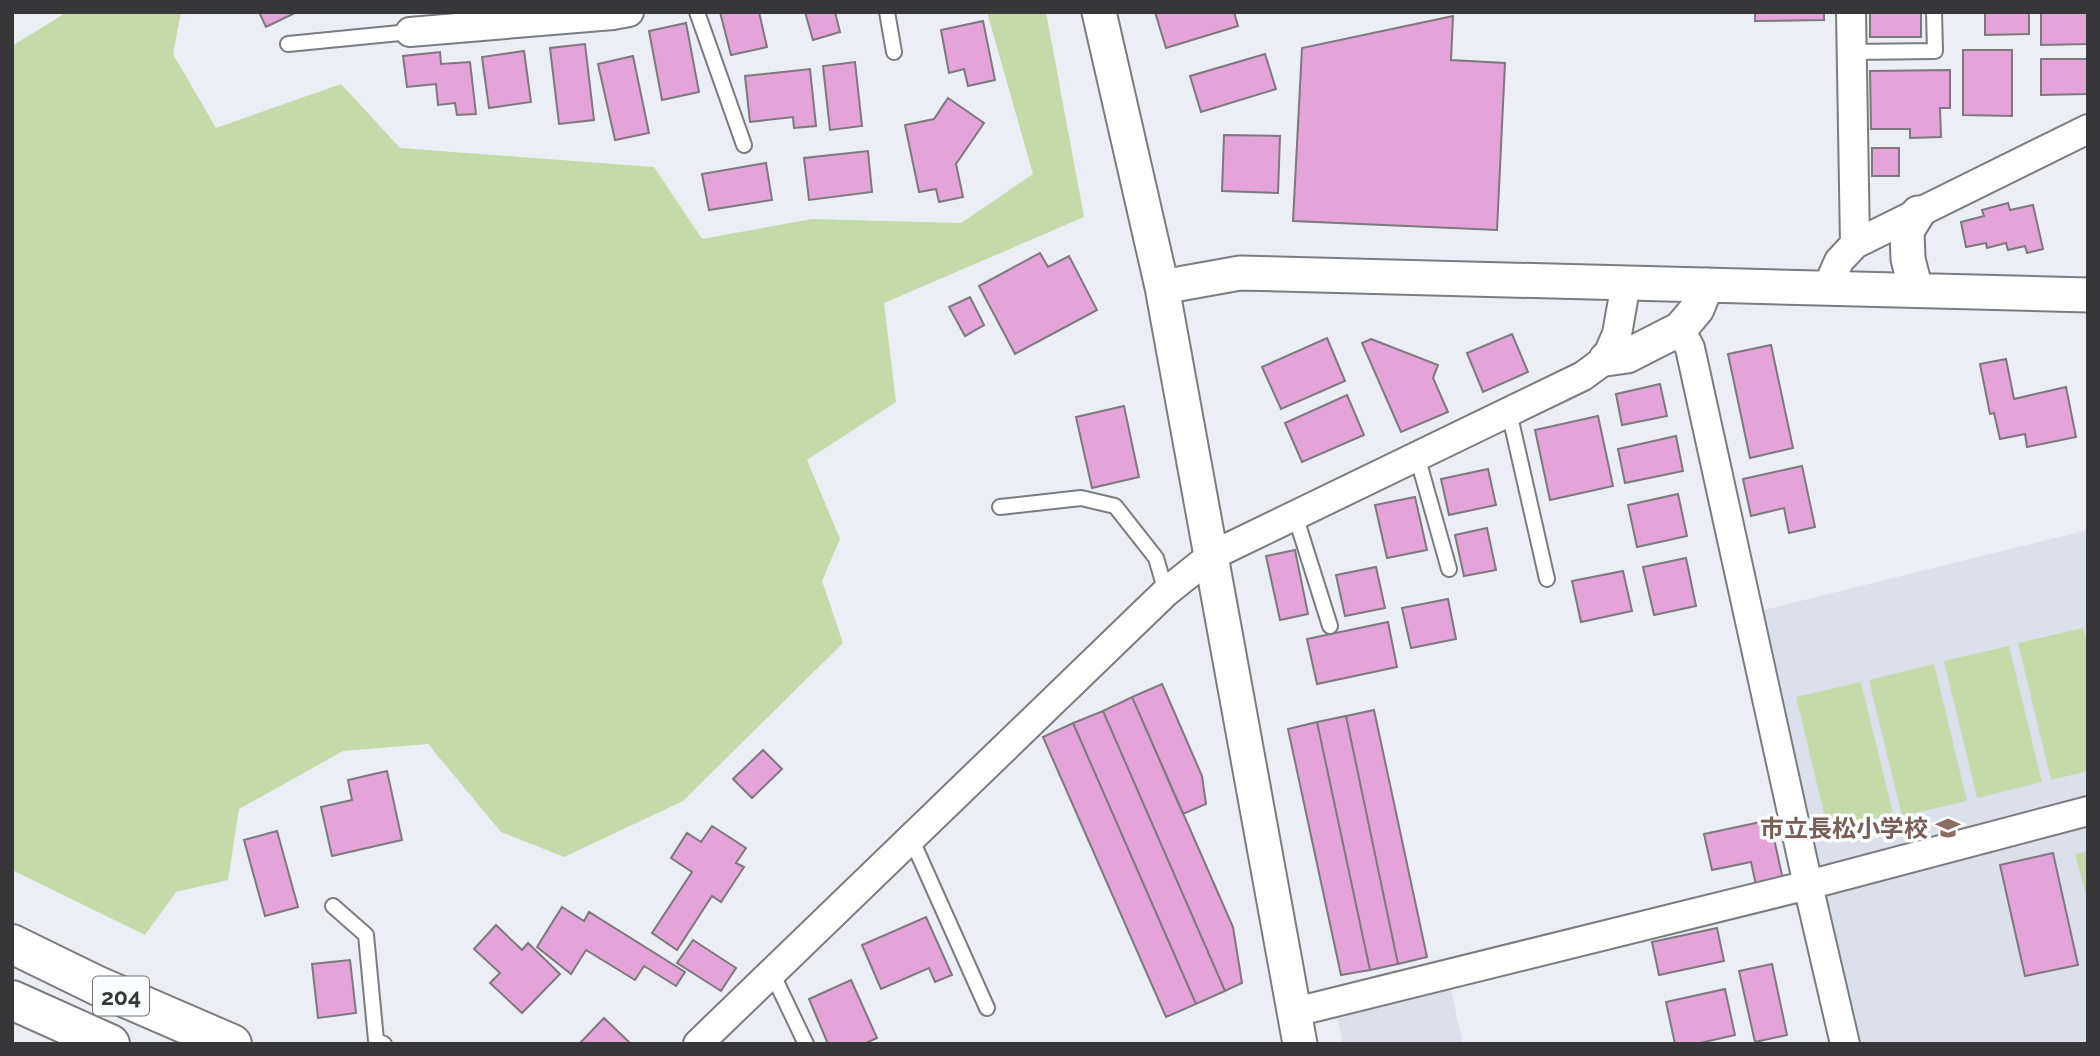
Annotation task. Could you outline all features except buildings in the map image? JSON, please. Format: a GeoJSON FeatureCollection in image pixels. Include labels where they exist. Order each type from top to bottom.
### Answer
{"type":"FeatureCollection","features":[{"type":"Feature","properties":{"kind":"highway","name":"204"},"geometry":{"type":"LineString","coordinates":[[12,944],[98,986],[232,1044]]}},
{"type":"Feature","properties":{"kind":"highway","name":"204"},"geometry":{"type":"LineString","coordinates":[[12,1000],[110,1044]]}},
{"type":"Feature","properties":{"kind":"street"},"geometry":{"type":"LineString","coordinates":[[410,32],[629,12]]}},
{"type":"Feature","properties":{"kind":"street"},"geometry":{"type":"LineString","coordinates":[[1099,12],[1162,287],[1297,1028],[1808,885],[2088,811]]}},
{"type":"Feature","properties":{"kind":"street"},"geometry":{"type":"LineString","coordinates":[[1851,12],[1855,244]]}},
{"type":"Feature","properties":{"kind":"street"},"geometry":{"type":"LineString","coordinates":[[1827,288],[1839,261],[1855,244],[2088,130]]}},
{"type":"Feature","properties":{"kind":"street"},"geometry":{"type":"LineString","coordinates":[[1916,290],[1908,259],[1907,231],[1917,213]]}},
{"type":"Feature","properties":{"kind":"street"},"geometry":{"type":"LineString","coordinates":[[1162,287],[1240,273],[2088,295]]}},
{"type":"Feature","properties":{"kind":"street"},"geometry":{"type":"LineString","coordinates":[[1606,359],[1617,334],[1626,283]]}},
{"type":"Feature","properties":{"kind":"street"},"geometry":{"type":"LineString","coordinates":[[698,1044],[1166,592],[1210,556],[1583,376],[1606,359],[1627,356],[1681,329],[1698,309],[1707,285]]}},
{"type":"Feature","properties":{"kind":"street"},"geometry":{"type":"LineString","coordinates":[[1681,329],[1689,348],[1845,1044]]}},
{"type":"Feature","properties":{"kind":"lane"},"geometry":{"type":"LineString","coordinates":[[697,12],[744,145]]}},
{"type":"Feature","properties":{"kind":"lane"},"geometry":{"type":"LineString","coordinates":[[887,12],[894,52]]}},
{"type":"Feature","properties":{"kind":"lane"},"geometry":{"type":"LineString","coordinates":[[1852,52],[1935,51],[1934,12]]}},
{"type":"Feature","properties":{"kind":"lane"},"geometry":{"type":"LineString","coordinates":[[288,44],[410,32]]}},
{"type":"Feature","properties":{"kind":"lane"},"geometry":{"type":"LineString","coordinates":[[1509,412],[1547,579]]}},
{"type":"Feature","properties":{"kind":"lane"},"geometry":{"type":"LineString","coordinates":[[1417,456],[1449,569]]}},
{"type":"Feature","properties":{"kind":"lane"},"geometry":{"type":"LineString","coordinates":[[1000,507],[1081,498],[1115,506],[1156,558],[1166,592]]}},
{"type":"Feature","properties":{"kind":"lane"},"geometry":{"type":"LineString","coordinates":[[1295,515],[1330,626]]}},
{"type":"Feature","properties":{"kind":"lane"},"geometry":{"type":"LineString","coordinates":[[911,838],[987,1008]]}},
{"type":"Feature","properties":{"kind":"lane"},"geometry":{"type":"LineString","coordinates":[[333,906],[366,935],[376,1040],[384,1044]]}},
{"type":"Feature","properties":{"kind":"lane"},"geometry":{"type":"LineString","coordinates":[[772,973],[806,1044]]}},
{"type":"Feature","properties":{"kind":"shaded area","name":"市立長松小学校"},"geometry":{"type":"Polygon","coordinates":[[[2088,530],[2088,1044],[1862,1044],[1756,612],[2088,530]]]}},
{"type":"Feature","properties":{"kind":"shaded area"},"geometry":{"type":"Polygon","coordinates":[[[1449,981],[1463,1044],[1343,1044],[1335,1010],[1449,981]]]}},
{"type":"Feature","properties":{"kind":"green space"},"geometry":{"type":"Polygon","coordinates":[[[67,12],[181,12],[173,54],[216,128],[341,84],[400,148],[654,167],[702,239],[812,219],[961,223],[1033,174],[987,12],[1046,12],[1084,217],[884,303],[896,402],[807,460],[840,539],[822,581],[843,643],[683,801],[564,857],[501,832],[428,744],[343,751],[239,809],[228,880],[176,892],[145,935],[12,870],[12,46],[67,12]]]}},
{"type":"Feature","properties":{"kind":"green space"},"geometry":{"type":"Polygon","coordinates":[[[2083,628],[2088,646],[2088,771],[2051,780],[2018,643],[2083,628]]]}},
{"type":"Feature","properties":{"kind":"green space"},"geometry":{"type":"Polygon","coordinates":[[[2009,646],[2042,782],[1977,798],[1944,661],[2009,646]]]}},
{"type":"Feature","properties":{"kind":"green space"},"geometry":{"type":"Polygon","coordinates":[[[1934,664],[1967,801],[1902,816],[1869,680],[1934,664]]]}},
{"type":"Feature","properties":{"kind":"green space"},"geometry":{"type":"Polygon","coordinates":[[[1861,682],[1894,818],[1829,834],[1796,697],[1861,682]]]}},
{"type":"Feature","properties":{"kind":"green space"},"geometry":{"type":"Polygon","coordinates":[[[2088,851],[2088,903],[2075,854],[2088,851]]]}},
{"type":"Feature","properties":{"kind":"place","name":"市立長松小学校"},"geometry":{"type":"Point","coordinates":[1948,828]}}]}
